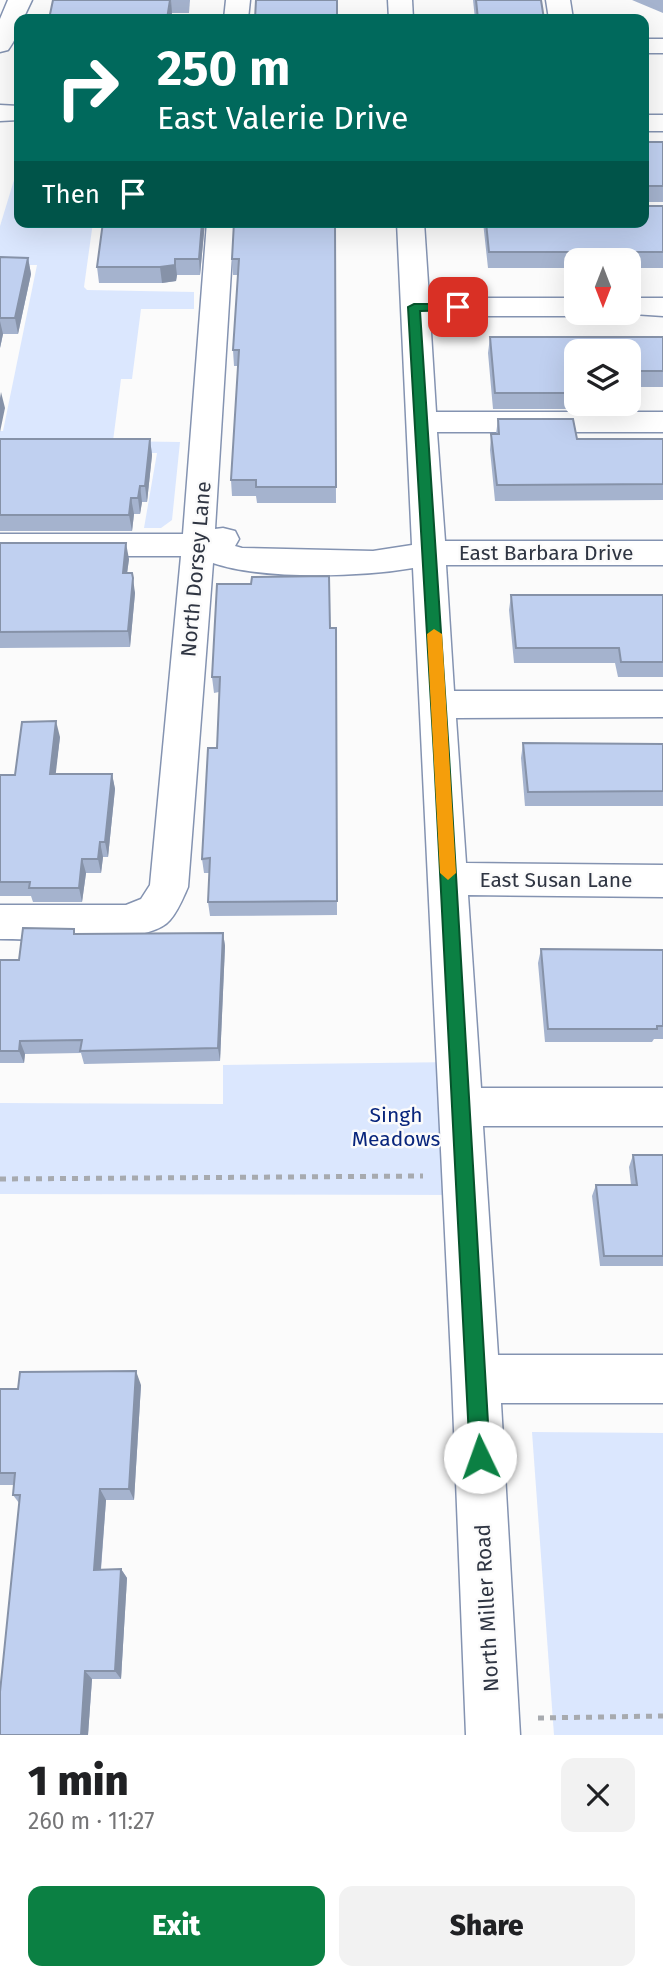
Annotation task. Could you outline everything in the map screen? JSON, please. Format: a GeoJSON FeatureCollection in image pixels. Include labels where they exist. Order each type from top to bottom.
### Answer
{"type":"FeatureCollection","features":[{"type":"Feature","properties":{"kind":"street"},"geometry":{"type":"LineString","coordinates":[[0,45],[20,0]]}},
{"type":"Feature","properties":{"kind":"street","name":"North Dorsey Lane"},"geometry":{"type":"LineString","coordinates":[[0,922],[128,922],[155,911],[169,887],[198,545],[221,228]]}},
{"type":"Feature","properties":{"kind":"street","name":"North Miller Road"},"geometry":{"type":"LineString","coordinates":[[410,228],[449,879],[493,1727]]}},
{"type":"Feature","properties":{"kind":"street"},"geometry":{"type":"LineString","coordinates":[[414,307],[564,307]]}},
{"type":"Feature","properties":{"kind":"street"},"geometry":{"type":"LineString","coordinates":[[641,307],[663,307]]}},
{"type":"Feature","properties":{"kind":"street"},"geometry":{"type":"LineString","coordinates":[[421,422],[663,422]]}},
{"type":"Feature","properties":{"kind":"street","name":"East Barbara Drive"},"geometry":{"type":"LineString","coordinates":[[0,544],[198,545],[240,560],[262,548],[373,563],[430,553],[663,553]]}},
{"type":"Feature","properties":{"kind":"street"},"geometry":{"type":"LineString","coordinates":[[439,705],[663,704]]}},
{"type":"Feature","properties":{"kind":"street","name":"East Susan Lane"},"geometry":{"type":"LineString","coordinates":[[449,879],[663,881]]}},
{"type":"Feature","properties":{"kind":"street"},"geometry":{"type":"LineString","coordinates":[[461,1107],[663,1107]]}},
{"type":"Feature","properties":{"kind":"street"},"geometry":{"type":"LineString","coordinates":[[476,1379],[663,1379]]}},
{"type":"Feature","properties":{"kind":"path"},"geometry":{"type":"LineString","coordinates":[[0,1179],[355,1179],[465,1174]]}},
{"type":"Feature","properties":{"kind":"path"},"geometry":{"type":"LineString","coordinates":[[493,1727],[663,1716]]}},
{"type":"Feature","properties":{"kind":"green space"},"geometry":{"type":"Polygon","coordinates":[[[14,180],[14,228],[92,228],[84,287],[87,290],[194,292],[194,309],[141,309],[132,379],[121,379],[113,441],[180,442],[172,520],[161,528],[144,528],[157,453],[0,452],[0,431],[3,431],[37,265],[0,265],[0,226],[14,180]]]}},
{"type":"Feature","properties":{"kind":"green space","name":"Singh Meadows"},"geometry":{"type":"Polygon","coordinates":[[[458,1062],[466,1195],[0,1194],[0,1103],[223,1104],[223,1065],[458,1062]]]}},
{"type":"Feature","properties":{"kind":"green space"},"geometry":{"type":"Polygon","coordinates":[[[532,1432],[663,1433],[663,1735],[554,1735],[532,1432]]]}},
{"type":"Feature","properties":{"kind":"building"},"geometry":{"type":"Polygon","coordinates":[[[53,0],[170,0],[168,14],[50,14],[53,0]]]}},
{"type":"Feature","properties":{"kind":"building"},"geometry":{"type":"Polygon","coordinates":[[[256,0],[337,0],[337,14],[255,14],[256,0]]]}},
{"type":"Feature","properties":{"kind":"building"},"geometry":{"type":"Polygon","coordinates":[[[476,0],[541,0],[543,14],[477,14],[476,0]]]}},
{"type":"Feature","properties":{"kind":"building"},"geometry":{"type":"Polygon","coordinates":[[[649,142],[663,142],[663,186],[649,186],[649,142]]]}},
{"type":"Feature","properties":{"kind":"building"},"geometry":{"type":"Polygon","coordinates":[[[649,206],[663,206],[663,252],[641,252],[641,248],[564,248],[564,252],[489,252],[487,228],[649,228],[649,206]]]}},
{"type":"Feature","properties":{"kind":"building"},"geometry":{"type":"Polygon","coordinates":[[[102,228],[202,228],[199,259],[175,259],[175,265],[160,267],[97,267],[102,228]]]}},
{"type":"Feature","properties":{"kind":"building"},"geometry":{"type":"Polygon","coordinates":[[[234,228],[335,228],[336,487],[256,487],[256,480],[231,480],[239,350],[233,350],[239,259],[232,259],[234,228]]]}},
{"type":"Feature","properties":{"kind":"building"},"geometry":{"type":"Polygon","coordinates":[[[0,257],[28,258],[15,318],[0,318],[0,257]]]}},
{"type":"Feature","properties":{"kind":"building"},"geometry":{"type":"Polygon","coordinates":[[[490,337],[663,337],[663,371],[641,371],[641,339],[564,339],[564,393],[495,393],[490,337]]]}},
{"type":"Feature","properties":{"kind":"building"},"geometry":{"type":"Polygon","coordinates":[[[498,419],[573,419],[577,439],[663,439],[663,484],[497,485],[491,434],[499,434],[498,419]]]}},
{"type":"Feature","properties":{"kind":"building"},"geometry":{"type":"Polygon","coordinates":[[[0,439],[150,439],[145,486],[140,486],[138,498],[131,498],[129,515],[0,515],[0,439]]]}},
{"type":"Feature","properties":{"kind":"building"},"geometry":{"type":"Polygon","coordinates":[[[0,543],[126,543],[123,573],[132,573],[133,578],[128,631],[0,632],[0,543]]]}},
{"type":"Feature","properties":{"kind":"building"},"geometry":{"type":"Polygon","coordinates":[[[329,576],[330,628],[336,628],[337,901],[208,902],[210,858],[202,859],[208,748],[217,748],[220,677],[212,677],[217,584],[251,584],[252,577],[329,576]]]}},
{"type":"Feature","properties":{"kind":"building"},"geometry":{"type":"Polygon","coordinates":[[[511,595],[663,595],[663,662],[621,662],[619,648],[516,648],[511,595]]]}},
{"type":"Feature","properties":{"kind":"building"},"geometry":{"type":"Polygon","coordinates":[[[56,721],[50,774],[112,774],[105,842],[100,842],[98,859],[82,859],[79,888],[29,888],[30,882],[0,882],[0,775],[15,775],[22,722],[56,721]]]}},
{"type":"Feature","properties":{"kind":"building"},"geometry":{"type":"Polygon","coordinates":[[[523,743],[663,744],[663,791],[528,792],[523,743]]]}},
{"type":"Feature","properties":{"kind":"building"},"geometry":{"type":"Polygon","coordinates":[[[23,928],[74,929],[74,934],[223,933],[218,1048],[80,1051],[82,1040],[20,1041],[19,1051],[0,1051],[0,960],[19,960],[23,928]]]}},
{"type":"Feature","properties":{"kind":"building"},"geometry":{"type":"Polygon","coordinates":[[[541,949],[663,950],[663,1026],[657,1026],[657,1029],[548,1029],[541,949]]]}},
{"type":"Feature","properties":{"kind":"building"},"geometry":{"type":"Polygon","coordinates":[[[633,1155],[663,1155],[663,1256],[604,1256],[596,1185],[637,1185],[633,1155]]]}},
{"type":"Feature","properties":{"kind":"building"},"geometry":{"type":"Polygon","coordinates":[[[136,1371],[129,1489],[100,1489],[94,1570],[121,1569],[115,1671],[85,1671],[81,1735],[0,1735],[0,1692],[20,1495],[13,1495],[15,1473],[0,1473],[0,1389],[18,1389],[20,1372],[136,1371]]]}},
{"type":"Feature","properties":{"kind":"slow traffic"},"geometry":{"type":"LineString","coordinates":[[434,634],[448,873]]}},
{"type":"Feature","properties":{"kind":"route"},"geometry":{"type":"LineString","coordinates":[[458,307],[414,307],[442,755],[480,1457]]}}]}
